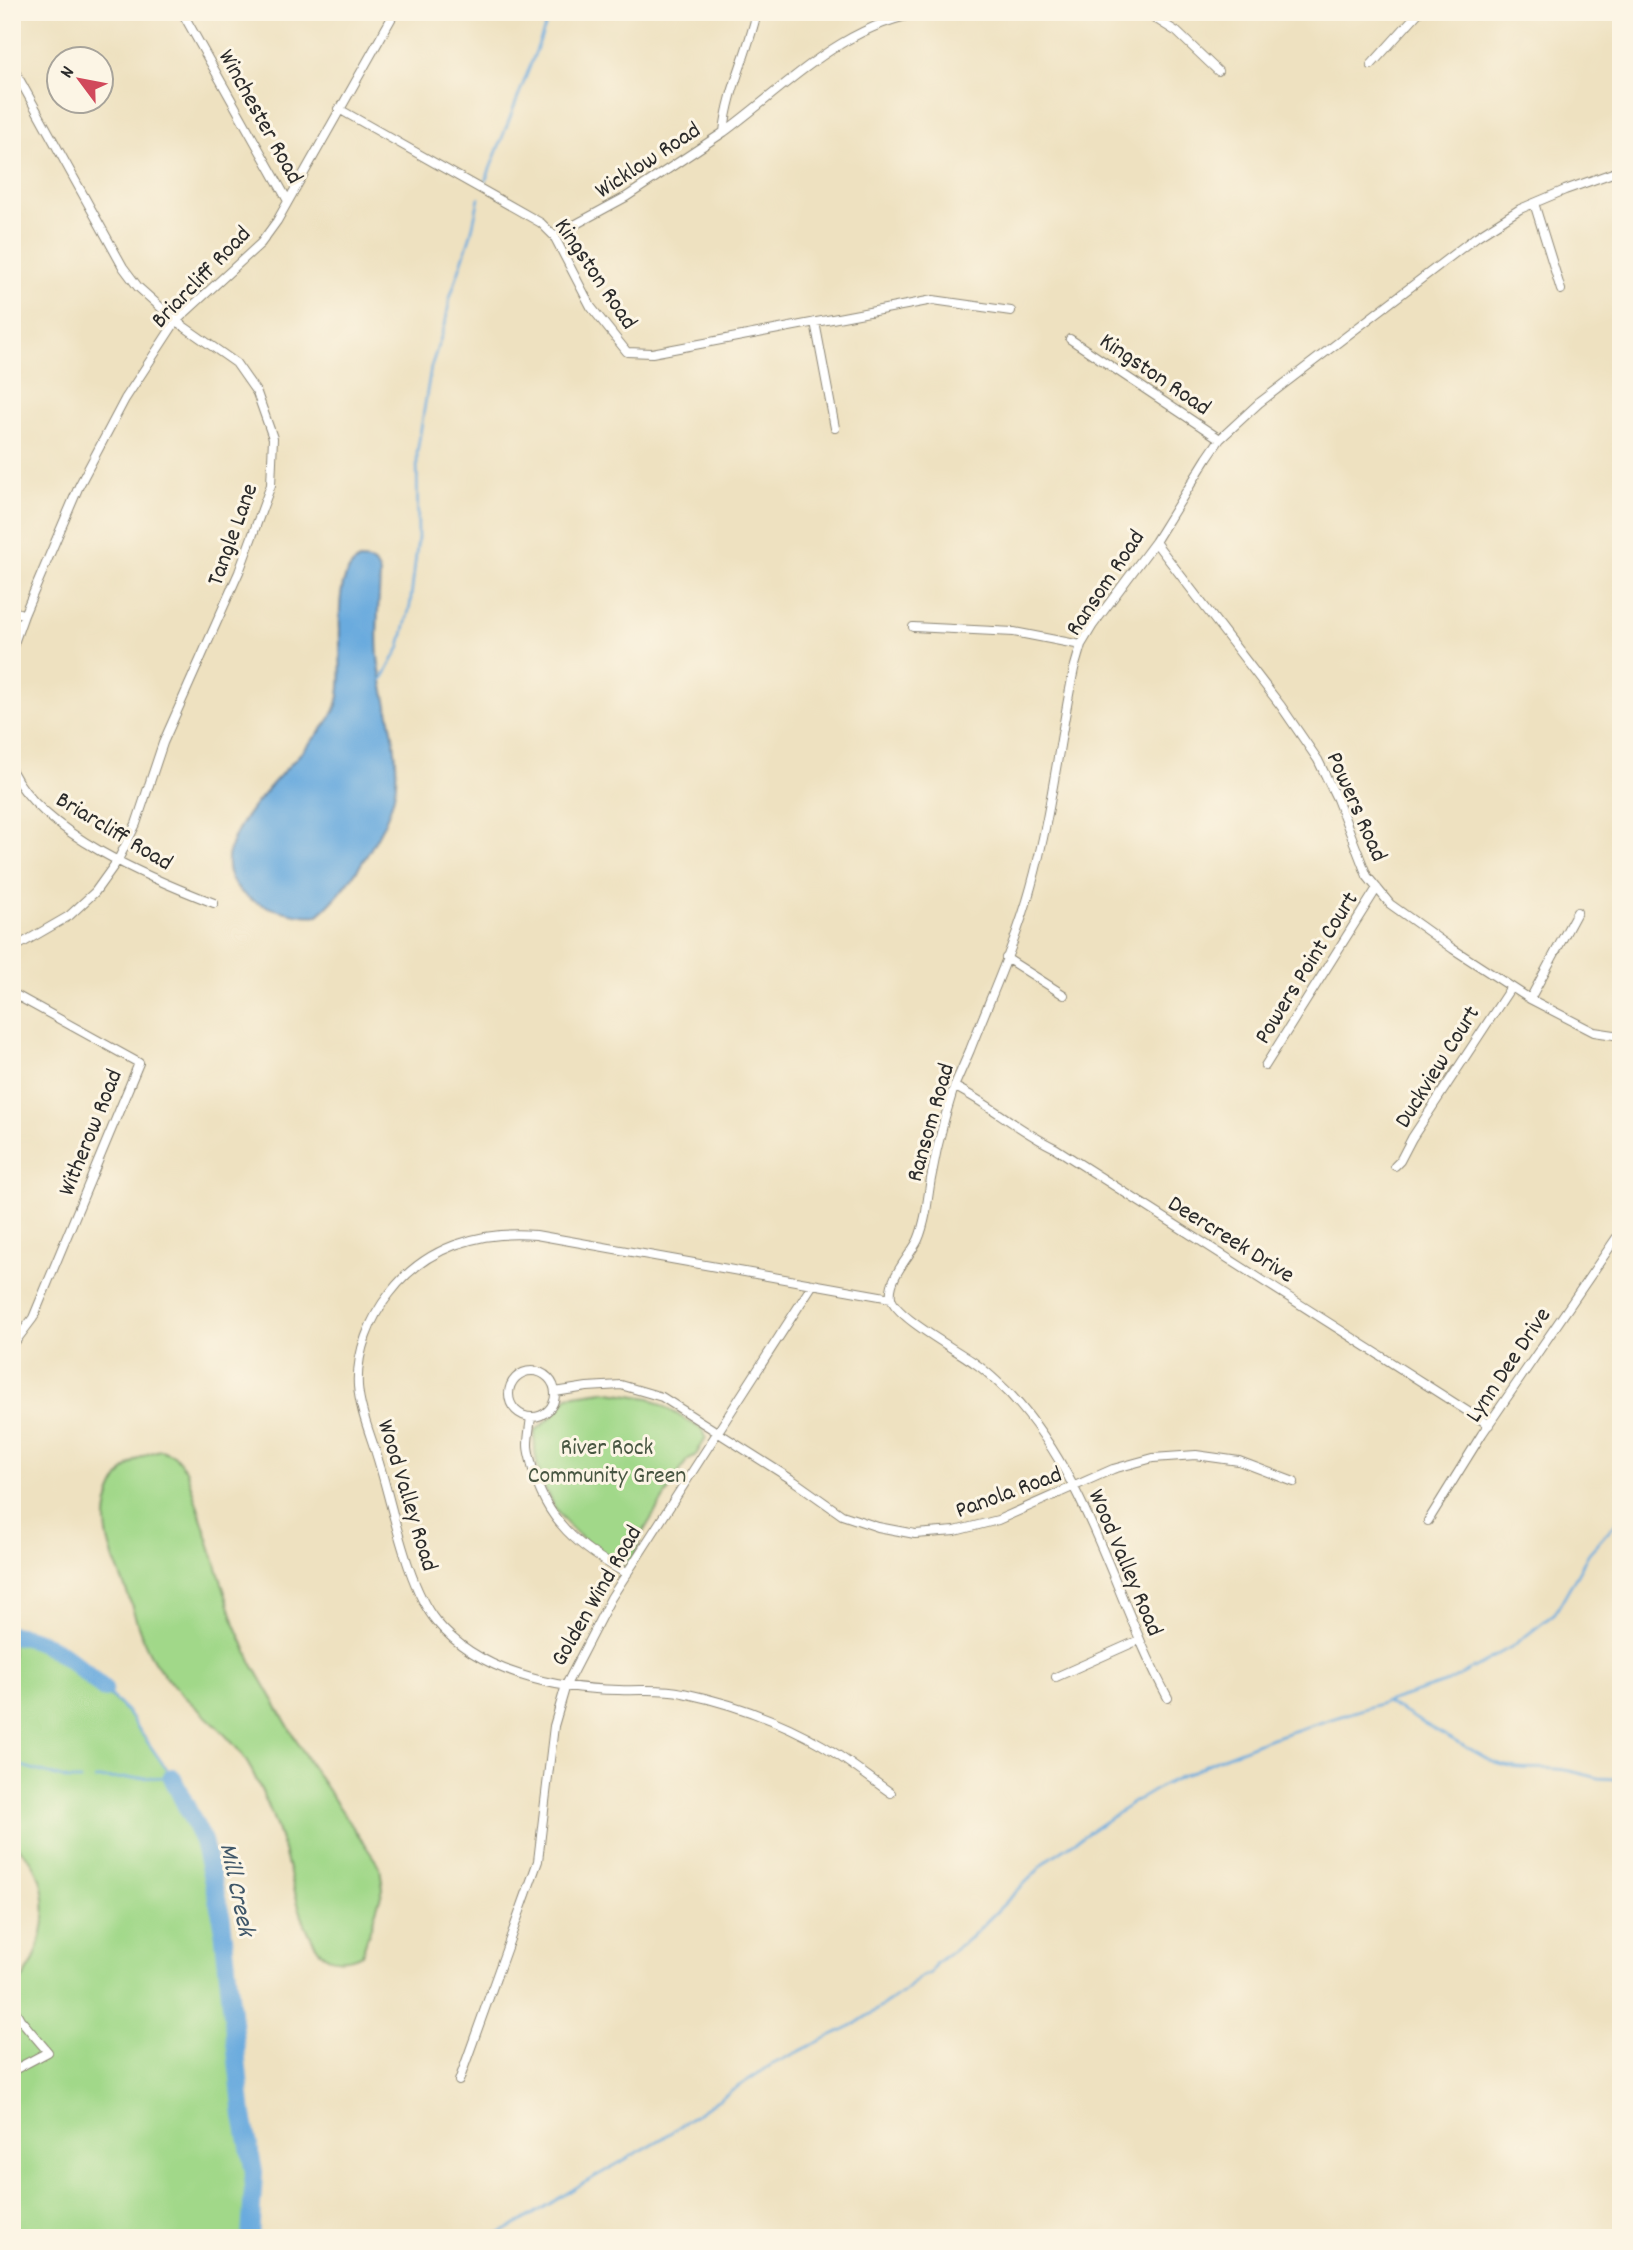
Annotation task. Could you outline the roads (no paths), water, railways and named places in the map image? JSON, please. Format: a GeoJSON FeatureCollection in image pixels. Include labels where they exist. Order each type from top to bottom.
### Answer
{"type":"FeatureCollection","features":[{"type":"Feature","properties":{"kind":"street","name":"Winchester Road"},"geometry":{"type":"LineString","coordinates":[[182,12],[288,201]]}},
{"type":"Feature","properties":{"kind":"street","name":"Briarcliff Road"},"geometry":{"type":"LineString","coordinates":[[12,649],[79,485],[125,399],[176,321],[261,243],[288,201],[395,12]]}},
{"type":"Feature","properties":{"kind":"street","name":"Wicklow Road"},"geometry":{"type":"LineString","coordinates":[[554,236],[626,197],[724,132],[729,100],[757,12]]}},
{"type":"Feature","properties":{"kind":"street"},"geometry":{"type":"LineString","coordinates":[[724,132],[832,47],[873,26],[927,12]]}},
{"type":"Feature","properties":{"kind":"street"},"geometry":{"type":"LineString","coordinates":[[1145,12],[1177,32],[1218,71]]}},
{"type":"Feature","properties":{"kind":"street"},"geometry":{"type":"LineString","coordinates":[[1371,65],[1419,12]]}},
{"type":"Feature","properties":{"kind":"street","name":"Tangle Lane"},"geometry":{"type":"LineString","coordinates":[[12,66],[123,267],[138,287],[176,321],[236,363],[257,393],[273,438],[271,485],[239,572],[163,743],[136,824],[118,860],[95,892],[69,916],[12,949]]}},
{"type":"Feature","properties":{"kind":"street","name":"Kingston Road"},"geometry":{"type":"LineString","coordinates":[[339,109],[541,223],[554,236],[591,307],[627,352],[652,354],[682,346],[752,336],[933,300],[1011,311]]}},
{"type":"Feature","properties":{"kind":"street","name":"Ransom Road"},"geometry":{"type":"LineString","coordinates":[[892,1301],[896,1277],[915,1246],[924,1223],[928,1193],[955,1087],[1031,887],[1074,670],[1081,645],[1093,625],[1156,542],[1220,439],[1259,402],[1476,237],[1520,209],[1621,170]]}},
{"type":"Feature","properties":{"kind":"street"},"geometry":{"type":"LineString","coordinates":[[1534,203],[1562,290]]}},
{"type":"Feature","properties":{"kind":"street"},"geometry":{"type":"LineString","coordinates":[[815,322],[835,428]]}},
{"type":"Feature","properties":{"kind":"street","name":"Kingston Road"},"geometry":{"type":"LineString","coordinates":[[1070,339],[1220,439]]}},
{"type":"Feature","properties":{"kind":"street","name":"Powers Road"},"geometry":{"type":"LineString","coordinates":[[1156,542],[1281,706],[1318,760],[1337,799],[1367,876],[1390,904],[1530,999],[1594,1032],[1621,1036]]}},
{"type":"Feature","properties":{"kind":"street"},"geometry":{"type":"LineString","coordinates":[[12,610],[24,615]]}},
{"type":"Feature","properties":{"kind":"street"},"geometry":{"type":"LineString","coordinates":[[913,627],[1014,632],[1081,645]]}},
{"type":"Feature","properties":{"kind":"street","name":"Briarcliff Road"},"geometry":{"type":"LineString","coordinates":[[12,771],[27,794],[43,811],[79,837],[177,889],[214,903]]}},
{"type":"Feature","properties":{"kind":"street","name":"Powers Point Court"},"geometry":{"type":"LineString","coordinates":[[1265,1066],[1377,888]]}},
{"type":"Feature","properties":{"kind":"street"},"geometry":{"type":"LineString","coordinates":[[1530,999],[1577,912]]}},
{"type":"Feature","properties":{"kind":"street"},"geometry":{"type":"LineString","coordinates":[[1006,958],[1064,995]]}},
{"type":"Feature","properties":{"kind":"street","name":"Duckview Court"},"geometry":{"type":"LineString","coordinates":[[1395,1166],[1511,986]]}},
{"type":"Feature","properties":{"kind":"street","name":"Witherow Road"},"geometry":{"type":"LineString","coordinates":[[12,993],[139,1063],[33,1318],[12,1346]]}},
{"type":"Feature","properties":{"kind":"street","name":"Deercreek Drive"},"geometry":{"type":"LineString","coordinates":[[955,1087],[994,1109],[1028,1135],[1055,1148],[1489,1425]]}},
{"type":"Feature","properties":{"kind":"street","name":"Lynn Dee Drive"},"geometry":{"type":"LineString","coordinates":[[1428,1521],[1489,1425],[1621,1231]]}},
{"type":"Feature","properties":{"kind":"street","name":"Wood Valley Road"},"geometry":{"type":"LineString","coordinates":[[813,1284],[511,1233],[481,1237],[438,1251],[395,1286],[373,1318],[362,1348],[358,1386],[412,1579],[436,1621],[471,1652],[508,1671],[566,1685],[681,1692],[751,1713],[822,1745],[891,1793]]}},
{"type":"Feature","properties":{"kind":"street"},"geometry":{"type":"LineString","coordinates":[[813,1284],[892,1301]]}},
{"type":"Feature","properties":{"kind":"street","name":"Golden Wind Road"},"geometry":{"type":"LineString","coordinates":[[459,2081],[538,1861],[554,1726],[566,1685],[626,1574],[813,1284]]}},
{"type":"Feature","properties":{"kind":"street","name":"Wood Valley Road"},"geometry":{"type":"LineString","coordinates":[[892,1301],[906,1318],[980,1366],[1011,1395],[1051,1446],[1075,1487],[1139,1640],[1168,1698]]}},
{"type":"Feature","properties":{"kind":"street"},"geometry":{"type":"LineString","coordinates":[[529,1371],[540,1372],[548,1378],[555,1392],[554,1402],[549,1410],[531,1418],[516,1411],[510,1403],[510,1387],[516,1378],[529,1371]]}},
{"type":"Feature","properties":{"kind":"street","name":"Panola Road"},"geometry":{"type":"LineString","coordinates":[[555,1392],[621,1385],[662,1397],[842,1515],[878,1527],[915,1534],[955,1531],[998,1520],[1113,1469],[1153,1458],[1196,1455],[1239,1461],[1294,1482]]}},
{"type":"Feature","properties":{"kind":"street"},"geometry":{"type":"LineString","coordinates":[[531,1418],[528,1446],[534,1476],[541,1495],[557,1522],[576,1541],[626,1574]]}},
{"type":"Feature","properties":{"kind":"street"},"geometry":{"type":"LineString","coordinates":[[1056,1677],[1139,1640]]}},
{"type":"Feature","properties":{"kind":"street"},"geometry":{"type":"LineString","coordinates":[[12,2005],[20,2020],[48,2053],[12,2071]]}},
{"type":"Feature","properties":{"kind":"water"},"geometry":{"type":"Polygon","coordinates":[[[359,560],[373,562],[380,574],[378,654],[395,753],[396,783],[393,799],[387,817],[367,855],[330,904],[318,915],[281,911],[247,897],[230,876],[229,852],[240,827],[258,800],[324,726],[336,707],[340,692],[340,606],[343,586],[349,570],[359,560]]]}},
{"type":"Feature","properties":{"kind":"waterway"},"geometry":{"type":"LineString","coordinates":[[485,182],[551,12]]}},
{"type":"Feature","properties":{"kind":"waterway"},"geometry":{"type":"LineString","coordinates":[[382,680],[400,647],[410,606],[418,538],[417,453],[431,367],[471,234],[479,198]]}},
{"type":"Feature","properties":{"kind":"waterway"},"geometry":{"type":"LineString","coordinates":[[490,2238],[663,2138],[771,2065],[855,2024],[902,1993],[970,1938],[1049,1859],[1163,1785],[1272,1738],[1448,1682],[1513,1646],[1555,1613],[1589,1553],[1621,1517]]}},
{"type":"Feature","properties":{"kind":"waterway","name":"Mill Creek"},"geometry":{"type":"LineString","coordinates":[[12,1635],[26,1637],[51,1647],[104,1689]]}},
{"type":"Feature","properties":{"kind":"waterway","name":"Mill Creek"},"geometry":{"type":"LineString","coordinates":[[104,1689],[126,1711],[172,1777]]}},
{"type":"Feature","properties":{"kind":"waterway"},"geometry":{"type":"LineString","coordinates":[[1387,1703],[1495,1763],[1621,1780]]}},
{"type":"Feature","properties":{"kind":"waterway"},"geometry":{"type":"LineString","coordinates":[[12,1763],[69,1780],[81,1780]]}},
{"type":"Feature","properties":{"kind":"waterway"},"geometry":{"type":"LineString","coordinates":[[95,1779],[172,1777]]}},
{"type":"Feature","properties":{"kind":"waterway","name":"Mill Creek"},"geometry":{"type":"LineString","coordinates":[[172,1777],[203,1841],[222,1919],[243,2116],[254,2172],[250,2238]]}},
{"type":"Feature","properties":{"kind":"park label","name":"River Rock Community Green"},"geometry":{"type":"Point","coordinates":[607,1460]}}]}
